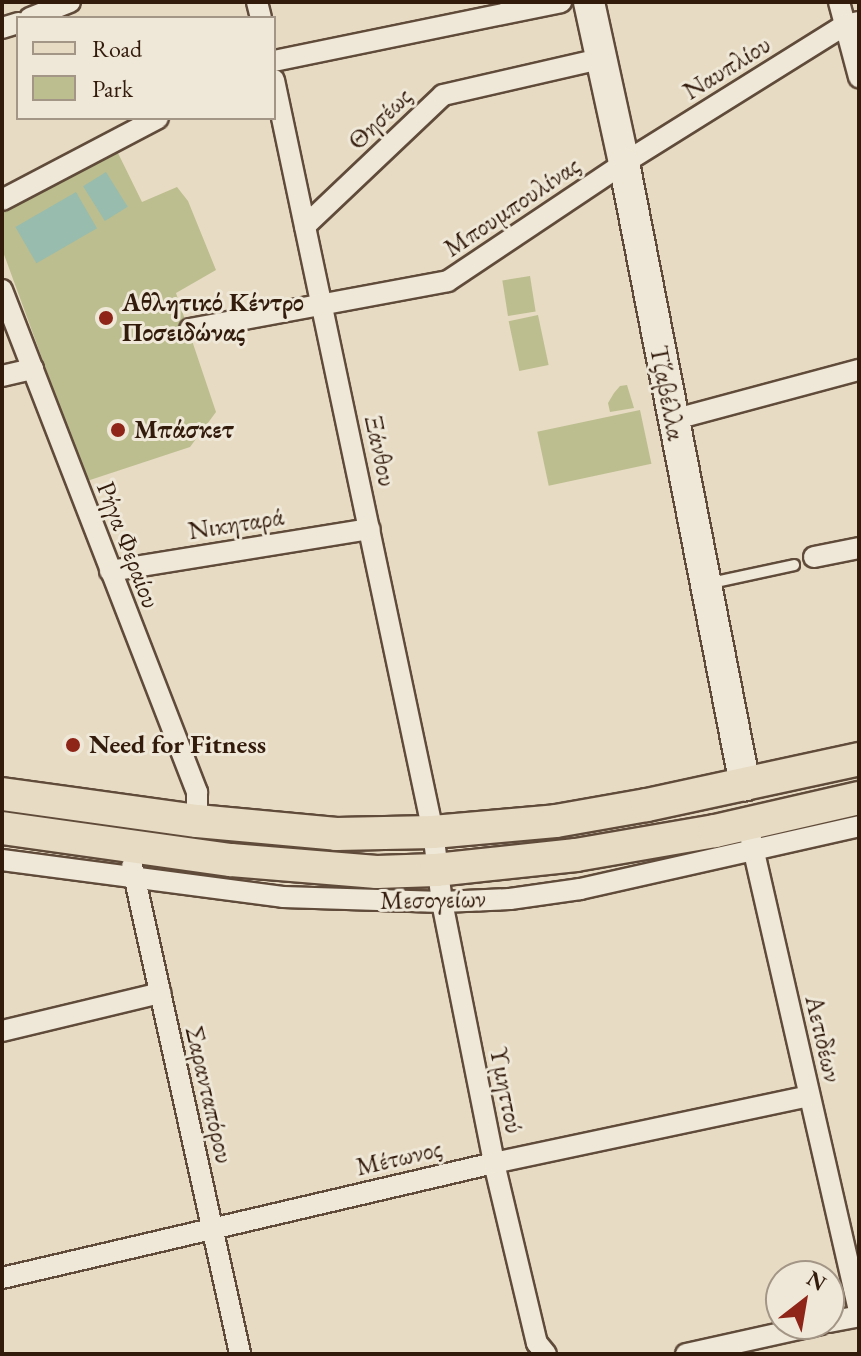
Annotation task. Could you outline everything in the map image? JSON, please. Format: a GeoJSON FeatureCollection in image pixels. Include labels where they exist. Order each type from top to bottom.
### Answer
{"type":"FeatureCollection","features":[{"type":"Feature","properties":{"kind":"main road"},"geometry":{"type":"LineString","coordinates":[[2,794],[197,821],[336,834],[433,832],[556,821],[745,785],[859,759]]}},
{"type":"Feature","properties":{"kind":"main road"},"geometry":{"type":"LineString","coordinates":[[715,831],[746,801],[745,785]]}},
{"type":"Feature","properties":{"kind":"main road","name":"Μεσογείων"},"geometry":{"type":"LineString","coordinates":[[2,828],[128,846],[339,869],[436,870],[576,855],[715,831],[750,837],[859,798]]}},
{"type":"Feature","properties":{"kind":"street"},"geometry":{"type":"LineString","coordinates":[[35,16],[70,2]]}},
{"type":"Feature","properties":{"kind":"street"},"geometry":{"type":"LineString","coordinates":[[276,61],[561,2]]}},
{"type":"Feature","properties":{"kind":"street","name":"Τζαβέλλα"},"geometry":{"type":"LineString","coordinates":[[589,2],[624,163],[745,785]]}},
{"type":"Feature","properties":{"kind":"street"},"geometry":{"type":"LineString","coordinates":[[839,2],[852,23],[859,77]]}},
{"type":"Feature","properties":{"kind":"street","name":"Ναυπλίου"},"geometry":{"type":"LineString","coordinates":[[624,163],[852,23]]}},
{"type":"Feature","properties":{"kind":"street","name":"Θησέως"},"geometry":{"type":"LineString","coordinates":[[305,226],[443,95],[600,59]]}},
{"type":"Feature","properties":{"kind":"street","name":"Ξάνθου"},"geometry":{"type":"LineString","coordinates":[[276,89],[433,832]]}},
{"type":"Feature","properties":{"kind":"street"},"geometry":{"type":"LineString","coordinates":[[2,200],[154,120]]}},
{"type":"Feature","properties":{"kind":"street","name":"Μπουμπουλίνας"},"geometry":{"type":"LineString","coordinates":[[190,329],[448,281],[624,163]]}},
{"type":"Feature","properties":{"kind":"street","name":"Ρήγα Φεραίου"},"geometry":{"type":"LineString","coordinates":[[2,290],[197,792],[197,821]]}},
{"type":"Feature","properties":{"kind":"street"},"geometry":{"type":"LineString","coordinates":[[2,376],[33,369]]}},
{"type":"Feature","properties":{"kind":"street"},"geometry":{"type":"LineString","coordinates":[[672,420],[859,370]]}},
{"type":"Feature","properties":{"kind":"street","name":"Νικηταρά"},"geometry":{"type":"LineString","coordinates":[[110,571],[370,529]]}},
{"type":"Feature","properties":{"kind":"street"},"geometry":{"type":"LineString","coordinates":[[814,557],[859,548]]}},
{"type":"Feature","properties":{"kind":"street","name":"Μεσογείων"},"geometry":{"type":"LineString","coordinates":[[2,860],[283,897],[442,902],[510,899],[580,889],[750,837],[859,826]]}},
{"type":"Feature","properties":{"kind":"street","name":"Υμηττού"},"geometry":{"type":"LineString","coordinates":[[433,832],[436,870],[494,1163],[537,1343],[546,1354]]}},
{"type":"Feature","properties":{"kind":"street","name":"Αετιδέων"},"geometry":{"type":"LineString","coordinates":[[750,837],[859,1314]]}},
{"type":"Feature","properties":{"kind":"street","name":"Σαρανταπόρου"},"geometry":{"type":"LineString","coordinates":[[128,846],[240,1354]]}},
{"type":"Feature","properties":{"kind":"street"},"geometry":{"type":"LineString","coordinates":[[2,1031],[160,993]]}},
{"type":"Feature","properties":{"kind":"street","name":"Μέτωνος"},"geometry":{"type":"LineString","coordinates":[[2,1278],[494,1163],[809,1096]]}},
{"type":"Feature","properties":{"kind":"street"},"geometry":{"type":"LineString","coordinates":[[686,1354],[765,1336]]}},
{"type":"Feature","properties":{"kind":"lane"},"geometry":{"type":"LineString","coordinates":[[705,584],[794,565]]}},
{"type":"Feature","properties":{"kind":"green space","name":"Αθλητικό Κέντρο Ποσειδώνας"},"geometry":{"type":"Polygon","coordinates":[[[115,147],[142,202],[177,187],[188,201],[216,270],[176,293],[216,412],[190,447],[87,481],[2,249],[2,209],[115,147]]]}},
{"type":"Feature","properties":{"kind":"green space"},"geometry":{"type":"Polygon","coordinates":[[[530,276],[536,312],[508,316],[502,280],[530,276]]]}},
{"type":"Feature","properties":{"kind":"green space"},"geometry":{"type":"Polygon","coordinates":[[[538,315],[549,365],[519,371],[509,321],[538,315]]]}},
{"type":"Feature","properties":{"kind":"green space"},"geometry":{"type":"Polygon","coordinates":[[[627,385],[634,408],[610,412],[608,403],[614,393],[620,386],[627,385]]]}},
{"type":"Feature","properties":{"kind":"green space"},"geometry":{"type":"Polygon","coordinates":[[[640,410],[651,464],[549,486],[537,432],[640,410]]]}},
{"type":"Feature","properties":{"kind":"shaded area"},"geometry":{"type":"Polygon","coordinates":[[[106,172],[128,207],[105,221],[83,186],[106,172]]]}},
{"type":"Feature","properties":{"kind":"shaded area"},"geometry":{"type":"Polygon","coordinates":[[[76,192],[97,228],[36,263],[15,227],[76,192]]]}},
{"type":"Feature","properties":{"kind":"place","name":"Αθλητικό Κέντρο Ποσειδώνας"},"geometry":{"type":"Point","coordinates":[106,318]}},
{"type":"Feature","properties":{"kind":"place","name":"Μπάσκετ"},"geometry":{"type":"Point","coordinates":[118,430]}},
{"type":"Feature","properties":{"kind":"place","name":"Need for Fitness"},"geometry":{"type":"Point","coordinates":[73,745]}}]}
